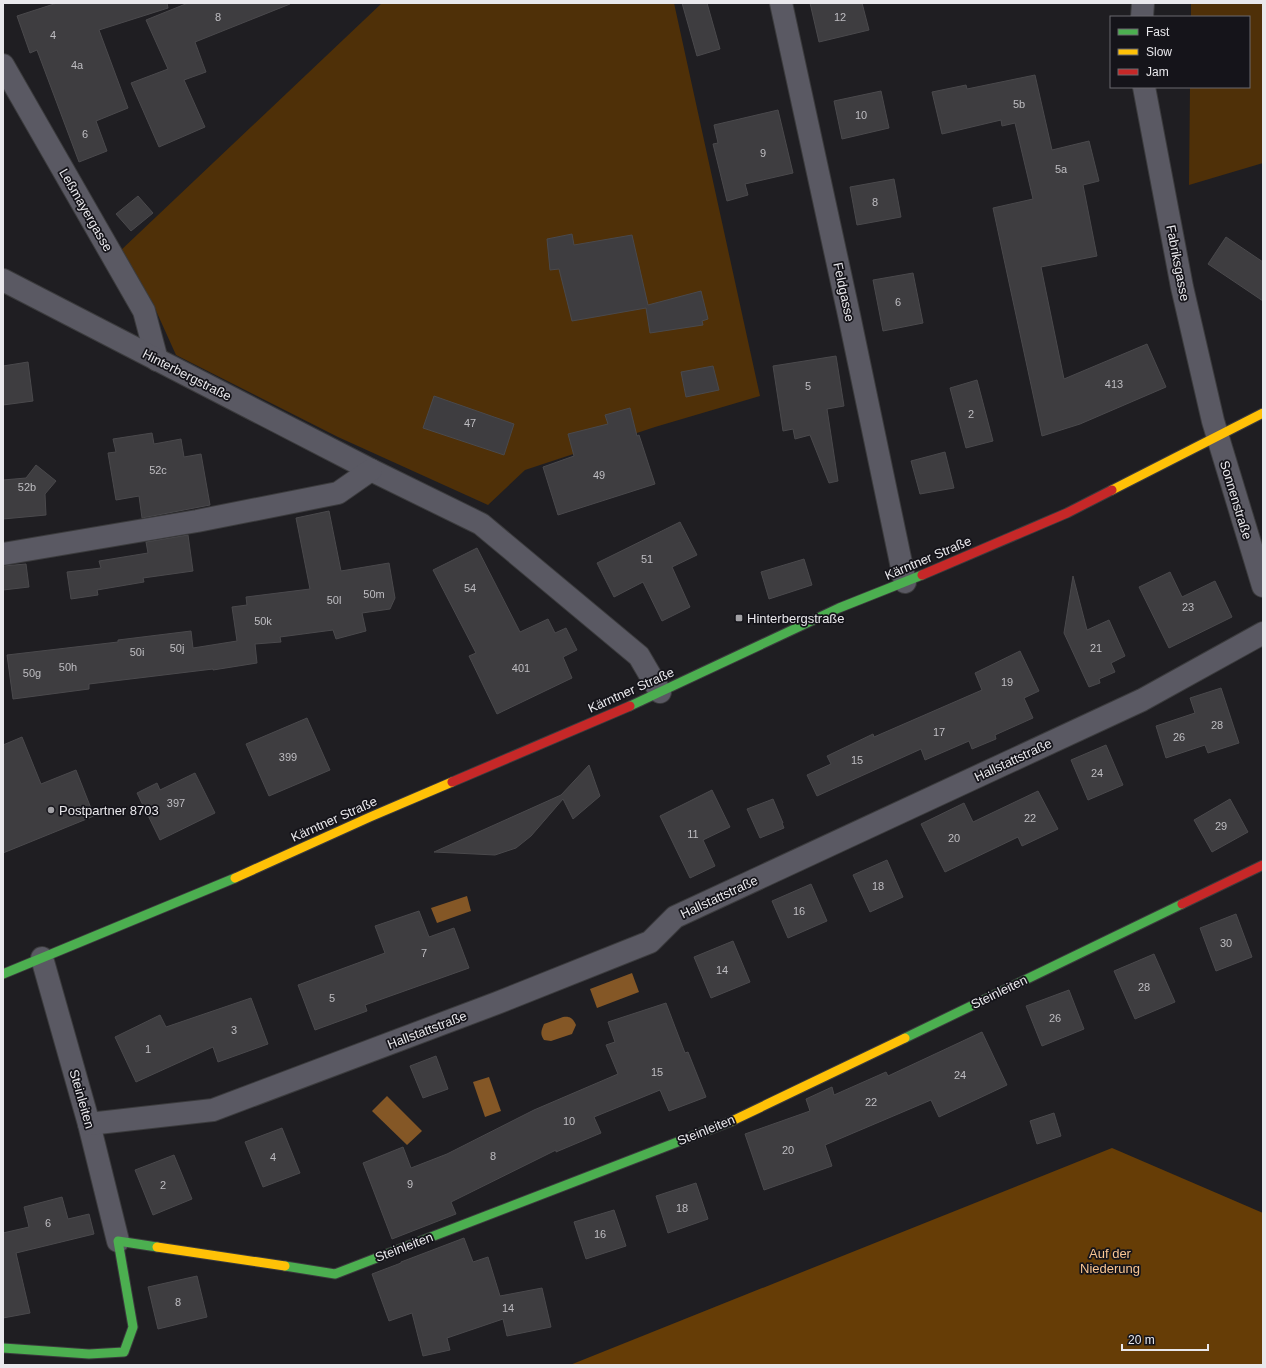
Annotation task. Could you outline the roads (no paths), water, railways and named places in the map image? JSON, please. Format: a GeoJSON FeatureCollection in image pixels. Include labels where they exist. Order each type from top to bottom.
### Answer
{"type":"FeatureCollection","features":[{"type":"Feature","properties":{"kind":"street","name":"Feldgasse"},"geometry":{"type":"LineString","coordinates":[[781,3],[905,582]]}},
{"type":"Feature","properties":{"kind":"street"},"geometry":{"type":"LineString","coordinates":[[1142,16],[1143,3]]}},
{"type":"Feature","properties":{"kind":"street","name":"Leßmayergasse"},"geometry":{"type":"LineString","coordinates":[[3,65],[144,311],[157,360]]}},
{"type":"Feature","properties":{"kind":"street","name":"Fabriksgasse"},"geometry":{"type":"LineString","coordinates":[[1144,88],[1182,287],[1217,437]]}},
{"type":"Feature","properties":{"kind":"street","name":"Hinterbergstraße"},"geometry":{"type":"LineString","coordinates":[[3,280],[371,470],[481,524],[639,656],[660,692]]}},
{"type":"Feature","properties":{"kind":"street","name":"Kärntner Straße"},"geometry":{"type":"LineString","coordinates":[[3,974],[208,890],[363,820],[630,706],[839,608],[905,582],[1067,513],[1263,413]]}},
{"type":"Feature","properties":{"kind":"street","name":"Sonnenstraße"},"geometry":{"type":"LineString","coordinates":[[1217,437],[1263,586]]}},
{"type":"Feature","properties":{"kind":"street"},"geometry":{"type":"LineString","coordinates":[[3,554],[197,521],[338,493],[371,470]]}},
{"type":"Feature","properties":{"kind":"street","name":"Hallstattstraße"},"geometry":{"type":"LineString","coordinates":[[89,1124],[213,1110],[497,1003],[650,942],[675,917],[1142,700],[1263,633]]}},
{"type":"Feature","properties":{"kind":"street","name":"Steinleiten"},"geometry":{"type":"LineString","coordinates":[[118,1241],[335,1274],[726,1124],[1263,865]]}},
{"type":"Feature","properties":{"kind":"street","name":"Steinleiten"},"geometry":{"type":"LineString","coordinates":[[3,1348],[89,1354],[124,1352],[133,1327],[118,1241],[89,1124],[42,958]]}},
{"type":"Feature","properties":{"kind":"place","name":"Hinterbergstraße"},"geometry":{"type":"Point","coordinates":[739,618]}},
{"type":"Feature","properties":{"kind":"place","name":"Postpartner 8703"},"geometry":{"type":"Point","coordinates":[51,810]}},
{"type":"Feature","properties":{"kind":"park label","name":"Auf der Niederung"},"geometry":{"type":"Point","coordinates":[1110,1260]}}]}
